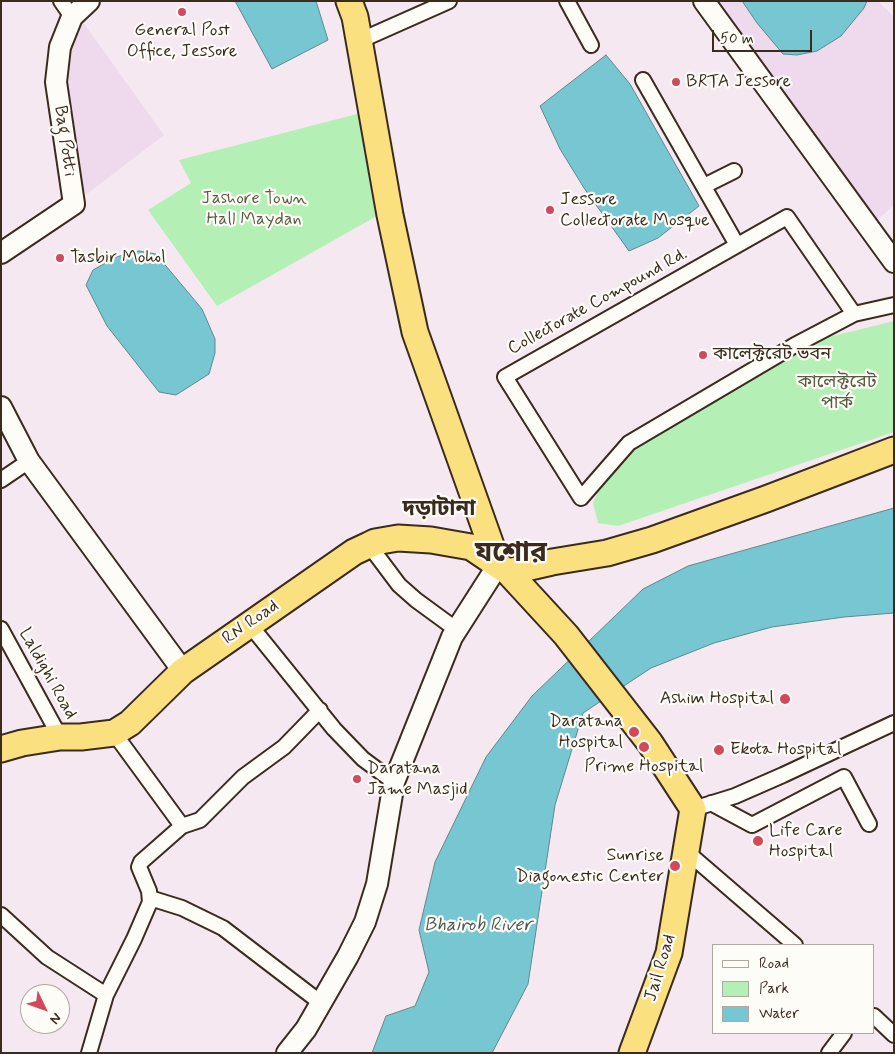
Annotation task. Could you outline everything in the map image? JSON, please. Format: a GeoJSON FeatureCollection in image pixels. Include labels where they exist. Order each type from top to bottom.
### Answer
{"type":"FeatureCollection","features":[{"type":"Feature","properties":{"kind":"highway"},"geometry":{"type":"LineString","coordinates":[[348,1],[355,17],[390,215],[415,332],[503,569],[566,635],[702,806]]}},
{"type":"Feature","properties":{"kind":"highway"},"geometry":{"type":"LineString","coordinates":[[552,562],[596,541],[803,471],[894,436]]}},
{"type":"Feature","properties":{"kind":"highway"},"geometry":{"type":"LineString","coordinates":[[503,569],[607,553],[652,540],[894,450]]}},
{"type":"Feature","properties":{"kind":"highway","name":"RN Road"},"geometry":{"type":"LineString","coordinates":[[1,749],[22,743],[60,737],[81,737],[114,733],[130,723],[182,671],[354,552],[376,542],[398,538],[431,540],[471,547],[503,569]]}},
{"type":"Feature","properties":{"kind":"highway","name":"Jail Road"},"geometry":{"type":"LineString","coordinates":[[632,1053],[669,953],[687,852],[702,806]]}},
{"type":"Feature","properties":{"kind":"street","name":"Bag Potti"},"geometry":{"type":"LineString","coordinates":[[1,253],[74,204],[56,82],[66,9],[89,1]]}},
{"type":"Feature","properties":{"kind":"street"},"geometry":{"type":"LineString","coordinates":[[359,41],[449,1]]}},
{"type":"Feature","properties":{"kind":"street"},"geometry":{"type":"LineString","coordinates":[[567,1],[591,45]]}},
{"type":"Feature","properties":{"kind":"street"},"geometry":{"type":"LineString","coordinates":[[704,1],[894,262]]}},
{"type":"Feature","properties":{"kind":"street"},"geometry":{"type":"LineString","coordinates":[[643,80],[738,245]]}},
{"type":"Feature","properties":{"kind":"street"},"geometry":{"type":"LineString","coordinates":[[704,186],[734,171]]}},
{"type":"Feature","properties":{"kind":"street","name":"Collectorate Compound Rd."},"geometry":{"type":"LineString","coordinates":[[854,314],[787,217],[505,377],[581,498],[629,443],[795,346],[854,314],[894,305]]}},
{"type":"Feature","properties":{"kind":"street"},"geometry":{"type":"LineString","coordinates":[[1,407],[29,462],[182,671]]}},
{"type":"Feature","properties":{"kind":"street"},"geometry":{"type":"LineString","coordinates":[[1,480],[29,462]]}},
{"type":"Feature","properties":{"kind":"street"},"geometry":{"type":"LineString","coordinates":[[369,545],[399,584],[416,600],[457,630]]}},
{"type":"Feature","properties":{"kind":"street"},"geometry":{"type":"LineString","coordinates":[[287,1053],[306,1029],[348,956],[365,922],[377,884],[394,782],[452,638],[503,569]]}},
{"type":"Feature","properties":{"kind":"street"},"geometry":{"type":"LineString","coordinates":[[250,624],[334,729],[363,759],[394,782]]}},
{"type":"Feature","properties":{"kind":"street","name":"Laldighi Road"},"geometry":{"type":"LineString","coordinates":[[1,629],[60,737]]}},
{"type":"Feature","properties":{"kind":"street"},"geometry":{"type":"LineString","coordinates":[[89,1053],[106,995],[148,908],[149,891],[139,867],[142,862],[182,826],[200,820],[243,777],[284,747],[320,710]]}},
{"type":"Feature","properties":{"kind":"street"},"geometry":{"type":"LineString","coordinates":[[702,806],[735,796],[894,723]]}},
{"type":"Feature","properties":{"kind":"street"},"geometry":{"type":"LineString","coordinates":[[114,733],[182,826]]}},
{"type":"Feature","properties":{"kind":"street"},"geometry":{"type":"LineString","coordinates":[[702,806],[752,825],[844,777],[869,824]]}},
{"type":"Feature","properties":{"kind":"street"},"geometry":{"type":"LineString","coordinates":[[687,852],[794,944]]}},
{"type":"Feature","properties":{"kind":"street"},"geometry":{"type":"LineString","coordinates":[[150,898],[182,908],[223,928],[321,1003]]}},
{"type":"Feature","properties":{"kind":"street"},"geometry":{"type":"LineString","coordinates":[[1,915],[47,957],[106,995]]}},
{"type":"Feature","properties":{"kind":"street"},"geometry":{"type":"LineString","coordinates":[[875,1017],[894,1035]]}},
{"type":"Feature","properties":{"kind":"street"},"geometry":{"type":"LineString","coordinates":[[829,1053],[843,1034]]}},
{"type":"Feature","properties":{"kind":"shaded area"},"geometry":{"type":"Polygon","coordinates":[[[708,1],[878,1],[894,17],[894,205],[873,224],[708,1]]]}},
{"type":"Feature","properties":{"kind":"shaded area"},"geometry":{"type":"Polygon","coordinates":[[[82,21],[164,135],[87,194],[72,175],[61,81],[67,38],[82,21]]]}},
{"type":"Feature","properties":{"kind":"green space","name":"Jashore Town Hall Maydan"},"geometry":{"type":"Polygon","coordinates":[[[361,113],[384,212],[217,306],[148,210],[191,183],[179,160],[361,113]]]}},
{"type":"Feature","properties":{"kind":"green space","name":"কালেক্টরেট পার্ক"},"geometry":{"type":"Polygon","coordinates":[[[894,321],[894,432],[618,526],[598,523],[593,503],[602,482],[630,448],[798,351],[829,337],[894,321]]]}},
{"type":"Feature","properties":{"kind":"water"},"geometry":{"type":"Polygon","coordinates":[[[235,1],[316,1],[328,40],[272,69],[235,1]]]}},
{"type":"Feature","properties":{"kind":"water"},"geometry":{"type":"Polygon","coordinates":[[[742,1],[867,1],[864,8],[841,36],[817,51],[797,55],[783,54],[757,23],[742,1]]]}},
{"type":"Feature","properties":{"kind":"water"},"geometry":{"type":"Polygon","coordinates":[[[606,55],[630,84],[699,206],[658,238],[629,251],[584,188],[560,149],[540,106],[606,55]]]}},
{"type":"Feature","properties":{"kind":"water"},"geometry":{"type":"Polygon","coordinates":[[[139,251],[156,254],[202,309],[215,339],[215,353],[209,374],[176,395],[159,392],[107,326],[86,285],[93,270],[116,257],[139,251]]]}},
{"type":"Feature","properties":{"kind":"water","name":"Bhairob River"},"geometry":{"type":"Polygon","coordinates":[[[894,508],[894,613],[844,617],[772,627],[714,643],[651,668],[583,713],[555,805],[528,984],[492,1053],[372,1053],[386,1016],[415,1006],[429,972],[419,930],[435,862],[486,757],[532,696],[643,589],[688,566],[894,508]]]}},
{"type":"Feature","properties":{"kind":"place","name":"General Post Office, Jessore"},"geometry":{"type":"Point","coordinates":[182,12]}},
{"type":"Feature","properties":{"kind":"place","name":"BRTA Jessore"},"geometry":{"type":"Point","coordinates":[676,82]}},
{"type":"Feature","properties":{"kind":"place","name":"Jessore Collectorate Mosque"},"geometry":{"type":"Point","coordinates":[550,210]}},
{"type":"Feature","properties":{"kind":"place","name":"Tasbir Mohol"},"geometry":{"type":"Point","coordinates":[60,258]}},
{"type":"Feature","properties":{"kind":"place","name":"কালেক্টরেট ভবন"},"geometry":{"type":"Point","coordinates":[703,355]}},
{"type":"Feature","properties":{"kind":"place","name":"Ashim Hospital"},"geometry":{"type":"Point","coordinates":[785,699]}},
{"type":"Feature","properties":{"kind":"place","name":"Daratana Hospital"},"geometry":{"type":"Point","coordinates":[634,732]}},
{"type":"Feature","properties":{"kind":"place","name":"Prime Hospital"},"geometry":{"type":"Point","coordinates":[644,747]}},
{"type":"Feature","properties":{"kind":"place","name":"Ekota Hospital"},"geometry":{"type":"Point","coordinates":[719,750]}},
{"type":"Feature","properties":{"kind":"place","name":"Daratana Jame Masjid"},"geometry":{"type":"Point","coordinates":[357,779]}},
{"type":"Feature","properties":{"kind":"place","name":"Life Care Hospital"},"geometry":{"type":"Point","coordinates":[758,841]}},
{"type":"Feature","properties":{"kind":"place","name":"Sunrise Diagonestic Center"},"geometry":{"type":"Point","coordinates":[675,866]}},
{"type":"Feature","properties":{"kind":"district","name":"দড়াটানা"},"geometry":{"type":"Point","coordinates":[439,510]}},
{"type":"Feature","properties":{"kind":"district","name":"যশোর"},"geometry":{"type":"Point","coordinates":[511,555]}}]}
